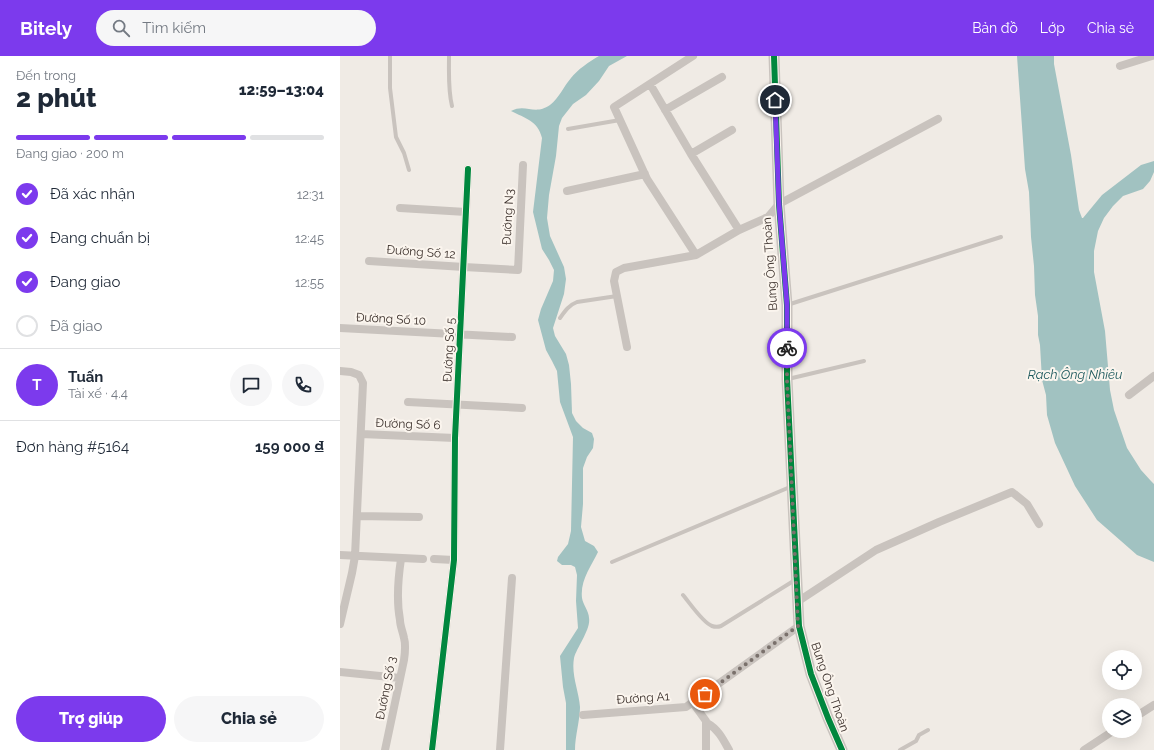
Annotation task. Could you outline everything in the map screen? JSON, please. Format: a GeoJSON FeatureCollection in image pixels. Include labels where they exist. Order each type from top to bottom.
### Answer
{"type":"FeatureCollection","features":[{"type":"Feature","properties":{"kind":"street"},"geometry":{"type":"LineString","coordinates":[[693,56],[614,108],[647,179],[696,255]]}},
{"type":"Feature","properties":{"kind":"street","name":"Bưng Ông Thoàn"},"geometry":{"type":"LineString","coordinates":[[774,56],[779,204],[787,305],[787,380],[798,626],[812,674],[828,718],[842,750]]}},
{"type":"Feature","properties":{"kind":"street"},"geometry":{"type":"LineString","coordinates":[[1120,66],[1152,56]]}},
{"type":"Feature","properties":{"kind":"street"},"geometry":{"type":"LineString","coordinates":[[665,110],[722,76]]}},
{"type":"Feature","properties":{"kind":"street"},"geometry":{"type":"LineString","coordinates":[[650,84],[738,230]]}},
{"type":"Feature","properties":{"kind":"street"},"geometry":{"type":"LineString","coordinates":[[627,347],[614,281],[616,272],[624,268],[696,255],[738,230],[768,217],[779,204],[938,119]]}},
{"type":"Feature","properties":{"kind":"street"},"geometry":{"type":"LineString","coordinates":[[691,154],[732,130]]}},
{"type":"Feature","properties":{"kind":"street","name":"Đường N3"},"geometry":{"type":"LineString","coordinates":[[518,270],[523,165]]}},
{"type":"Feature","properties":{"kind":"street","name":"Đường Số 5"},"geometry":{"type":"LineString","coordinates":[[432,750],[454,560],[455,438],[468,169]]}},
{"type":"Feature","properties":{"kind":"street"},"geometry":{"type":"LineString","coordinates":[[567,192],[645,174]]}},
{"type":"Feature","properties":{"kind":"street"},"geometry":{"type":"LineString","coordinates":[[400,208],[466,212]]}},
{"type":"Feature","properties":{"kind":"street","name":"Đường Số 12"},"geometry":{"type":"LineString","coordinates":[[369,261],[518,270]]}},
{"type":"Feature","properties":{"kind":"street","name":"Đường Số 10"},"geometry":{"type":"LineString","coordinates":[[340,328],[512,338]]}},
{"type":"Feature","properties":{"kind":"street"},"geometry":{"type":"LineString","coordinates":[[340,371],[352,372],[359,375],[363,383],[355,556],[340,624]]}},
{"type":"Feature","properties":{"kind":"street"},"geometry":{"type":"LineString","coordinates":[[1129,395],[1154,376]]}},
{"type":"Feature","properties":{"kind":"street"},"geometry":{"type":"LineString","coordinates":[[408,402],[522,408]]}},
{"type":"Feature","properties":{"kind":"street","name":"Đường Số 6"},"geometry":{"type":"LineString","coordinates":[[361,434],[455,438]]}},
{"type":"Feature","properties":{"kind":"street"},"geometry":{"type":"LineString","coordinates":[[797,602],[876,550],[1012,492],[1027,504],[1039,524]]}},
{"type":"Feature","properties":{"kind":"street"},"geometry":{"type":"LineString","coordinates":[[357,516],[419,517]]}},
{"type":"Feature","properties":{"kind":"street"},"geometry":{"type":"LineString","coordinates":[[340,555],[423,559]]}},
{"type":"Feature","properties":{"kind":"street","name":"Đường Số 3"},"geometry":{"type":"LineString","coordinates":[[385,750],[404,660],[404,637],[398,608],[398,588],[402,558]]}},
{"type":"Feature","properties":{"kind":"street"},"geometry":{"type":"LineString","coordinates":[[434,559],[454,560]]}},
{"type":"Feature","properties":{"kind":"street"},"geometry":{"type":"LineString","coordinates":[[500,750],[512,578]]}},
{"type":"Feature","properties":{"kind":"street","name":"Đường A1"},"geometry":{"type":"LineString","coordinates":[[583,715],[686,707],[798,626]]}},
{"type":"Feature","properties":{"kind":"street"},"geometry":{"type":"LineString","coordinates":[[340,672],[400,678]]}},
{"type":"Feature","properties":{"kind":"street"},"geometry":{"type":"LineString","coordinates":[[693,703],[703,715],[707,723],[706,750]]}},
{"type":"Feature","properties":{"kind":"street"},"geometry":{"type":"LineString","coordinates":[[1142,713],[1154,705]]}},
{"type":"Feature","properties":{"kind":"street"},"geometry":{"type":"LineString","coordinates":[[707,723],[718,731],[729,750]]}},
{"type":"Feature","properties":{"kind":"street"},"geometry":{"type":"LineString","coordinates":[[1084,750],[1102,738]]}},
{"type":"Feature","properties":{"kind":"lane"},"geometry":{"type":"LineString","coordinates":[[390,56],[390,88],[396,137],[404,153],[409,170]]}},
{"type":"Feature","properties":{"kind":"lane"},"geometry":{"type":"LineString","coordinates":[[449,56],[449,96],[452,106]]}},
{"type":"Feature","properties":{"kind":"lane"},"geometry":{"type":"LineString","coordinates":[[568,129],[620,120]]}},
{"type":"Feature","properties":{"kind":"lane"},"geometry":{"type":"LineString","coordinates":[[787,305],[1001,237]]}},
{"type":"Feature","properties":{"kind":"lane"},"geometry":{"type":"LineString","coordinates":[[560,318],[567,308],[577,302],[617,296]]}},
{"type":"Feature","properties":{"kind":"lane"},"geometry":{"type":"LineString","coordinates":[[787,380],[864,361]]}},
{"type":"Feature","properties":{"kind":"lane"},"geometry":{"type":"LineString","coordinates":[[612,562],[792,486]]}},
{"type":"Feature","properties":{"kind":"lane"},"geometry":{"type":"LineString","coordinates":[[683,595],[696,612],[710,626],[716,627],[721,626],[796,579]]}},
{"type":"Feature","properties":{"kind":"lane"},"geometry":{"type":"LineString","coordinates":[[900,750],[916,741],[919,735],[928,730]]}},
{"type":"Feature","properties":{"kind":"water"},"geometry":{"type":"Polygon","coordinates":[[[599,56],[627,56],[609,66],[599,81],[586,95],[573,104],[562,118],[559,126],[547,218],[550,236],[564,267],[566,279],[564,294],[553,328],[555,336],[566,354],[569,365],[572,413],[576,421],[583,428],[592,433],[594,439],[593,448],[587,457],[583,468],[583,504],[581,527],[585,541],[594,546],[598,552],[584,579],[582,591],[582,598],[589,615],[589,622],[586,633],[574,658],[573,664],[580,707],[575,750],[566,750],[566,703],[560,656],[578,628],[576,601],[577,575],[575,567],[571,565],[562,565],[557,561],[558,557],[568,544],[571,531],[573,437],[560,402],[557,371],[546,350],[538,320],[553,281],[554,270],[542,249],[533,212],[542,138],[540,132],[534,124],[526,118],[511,111],[521,108],[535,110],[550,105],[574,75],[599,56]]]}},
{"type":"Feature","properties":{"kind":"water","name":"Rạch Ông Nhiêu"},"geometry":{"type":"Polygon","coordinates":[[[1017,56],[1054,56],[1054,64],[1071,155],[1079,210],[1082,218],[1102,195],[1141,165],[1154,161],[1154,172],[1150,181],[1143,189],[1123,196],[1104,218],[1098,231],[1094,251],[1094,272],[1105,331],[1110,390],[1114,410],[1127,448],[1141,470],[1154,484],[1154,562],[1137,555],[1097,520],[1075,486],[1055,443],[1047,415],[1046,395],[1042,380],[1038,335],[1029,192],[1025,169],[1017,56]]]}},
{"type":"Feature","properties":{"kind":"cycle path"},"geometry":{"type":"LineString","coordinates":[[774,56],[779,204],[787,305],[787,379],[799,626],[811,674],[842,750]]}},
{"type":"Feature","properties":{"kind":"cycle path"},"geometry":{"type":"LineString","coordinates":[[432,750],[454,560],[455,438],[468,169]]}},
{"type":"Feature","properties":{"kind":"way so far"},"geometry":{"type":"LineString","coordinates":[[705,694],[798,626],[787,380],[787,348]]}},
{"type":"Feature","properties":{"kind":"route"},"geometry":{"type":"LineString","coordinates":[[775,100],[779,204],[787,305],[787,348]]}}]}
